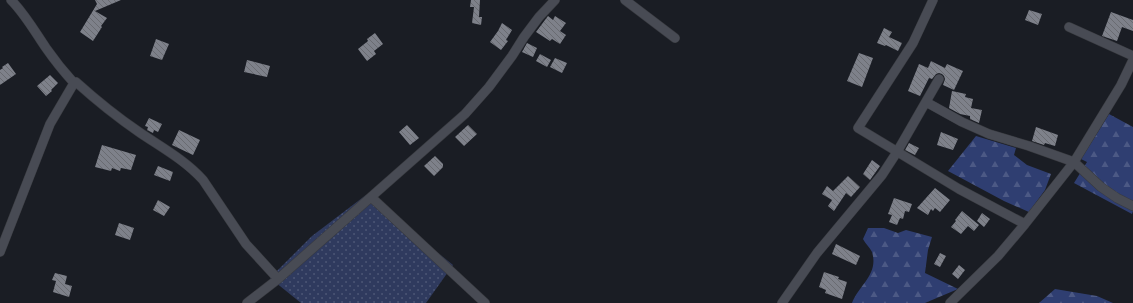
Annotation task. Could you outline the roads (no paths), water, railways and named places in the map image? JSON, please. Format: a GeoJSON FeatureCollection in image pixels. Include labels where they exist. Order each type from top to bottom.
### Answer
{"type":"FeatureCollection","features":[{"type":"Feature","properties":{"kind":"street"},"geometry":{"type":"LineString","coordinates":[[11,0],[74,83],[76,82],[100,104],[119,118],[175,156],[203,180],[246,244],[278,279]]}},
{"type":"Feature","properties":{"kind":"street"},"geometry":{"type":"LineString","coordinates":[[247,303],[278,279],[465,114],[478,101],[539,17],[555,0]]}},
{"type":"Feature","properties":{"kind":"street"},"geometry":{"type":"LineString","coordinates":[[625,0],[675,38]]}},
{"type":"Feature","properties":{"kind":"street"},"geometry":{"type":"LineString","coordinates":[[933,0],[913,43],[858,128],[959,189],[1025,224]]}},
{"type":"Feature","properties":{"kind":"street"},"geometry":{"type":"LineString","coordinates":[[1069,27],[1133,56]]}},
{"type":"Feature","properties":{"kind":"street"},"geometry":{"type":"LineString","coordinates":[[950,303],[998,256],[1074,162],[1121,85],[1133,60]]}},
{"type":"Feature","properties":{"kind":"street"},"geometry":{"type":"LineString","coordinates":[[782,303],[817,253],[882,175],[939,79]]}},
{"type":"Feature","properties":{"kind":"street"},"geometry":{"type":"LineString","coordinates":[[0,252],[50,124],[74,83]]}},
{"type":"Feature","properties":{"kind":"street"},"geometry":{"type":"LineString","coordinates":[[926,102],[962,122],[989,134],[1074,162],[1102,187],[1133,206]]}},
{"type":"Feature","properties":{"kind":"street"},"geometry":{"type":"LineString","coordinates":[[371,197],[485,303]]}}]}
